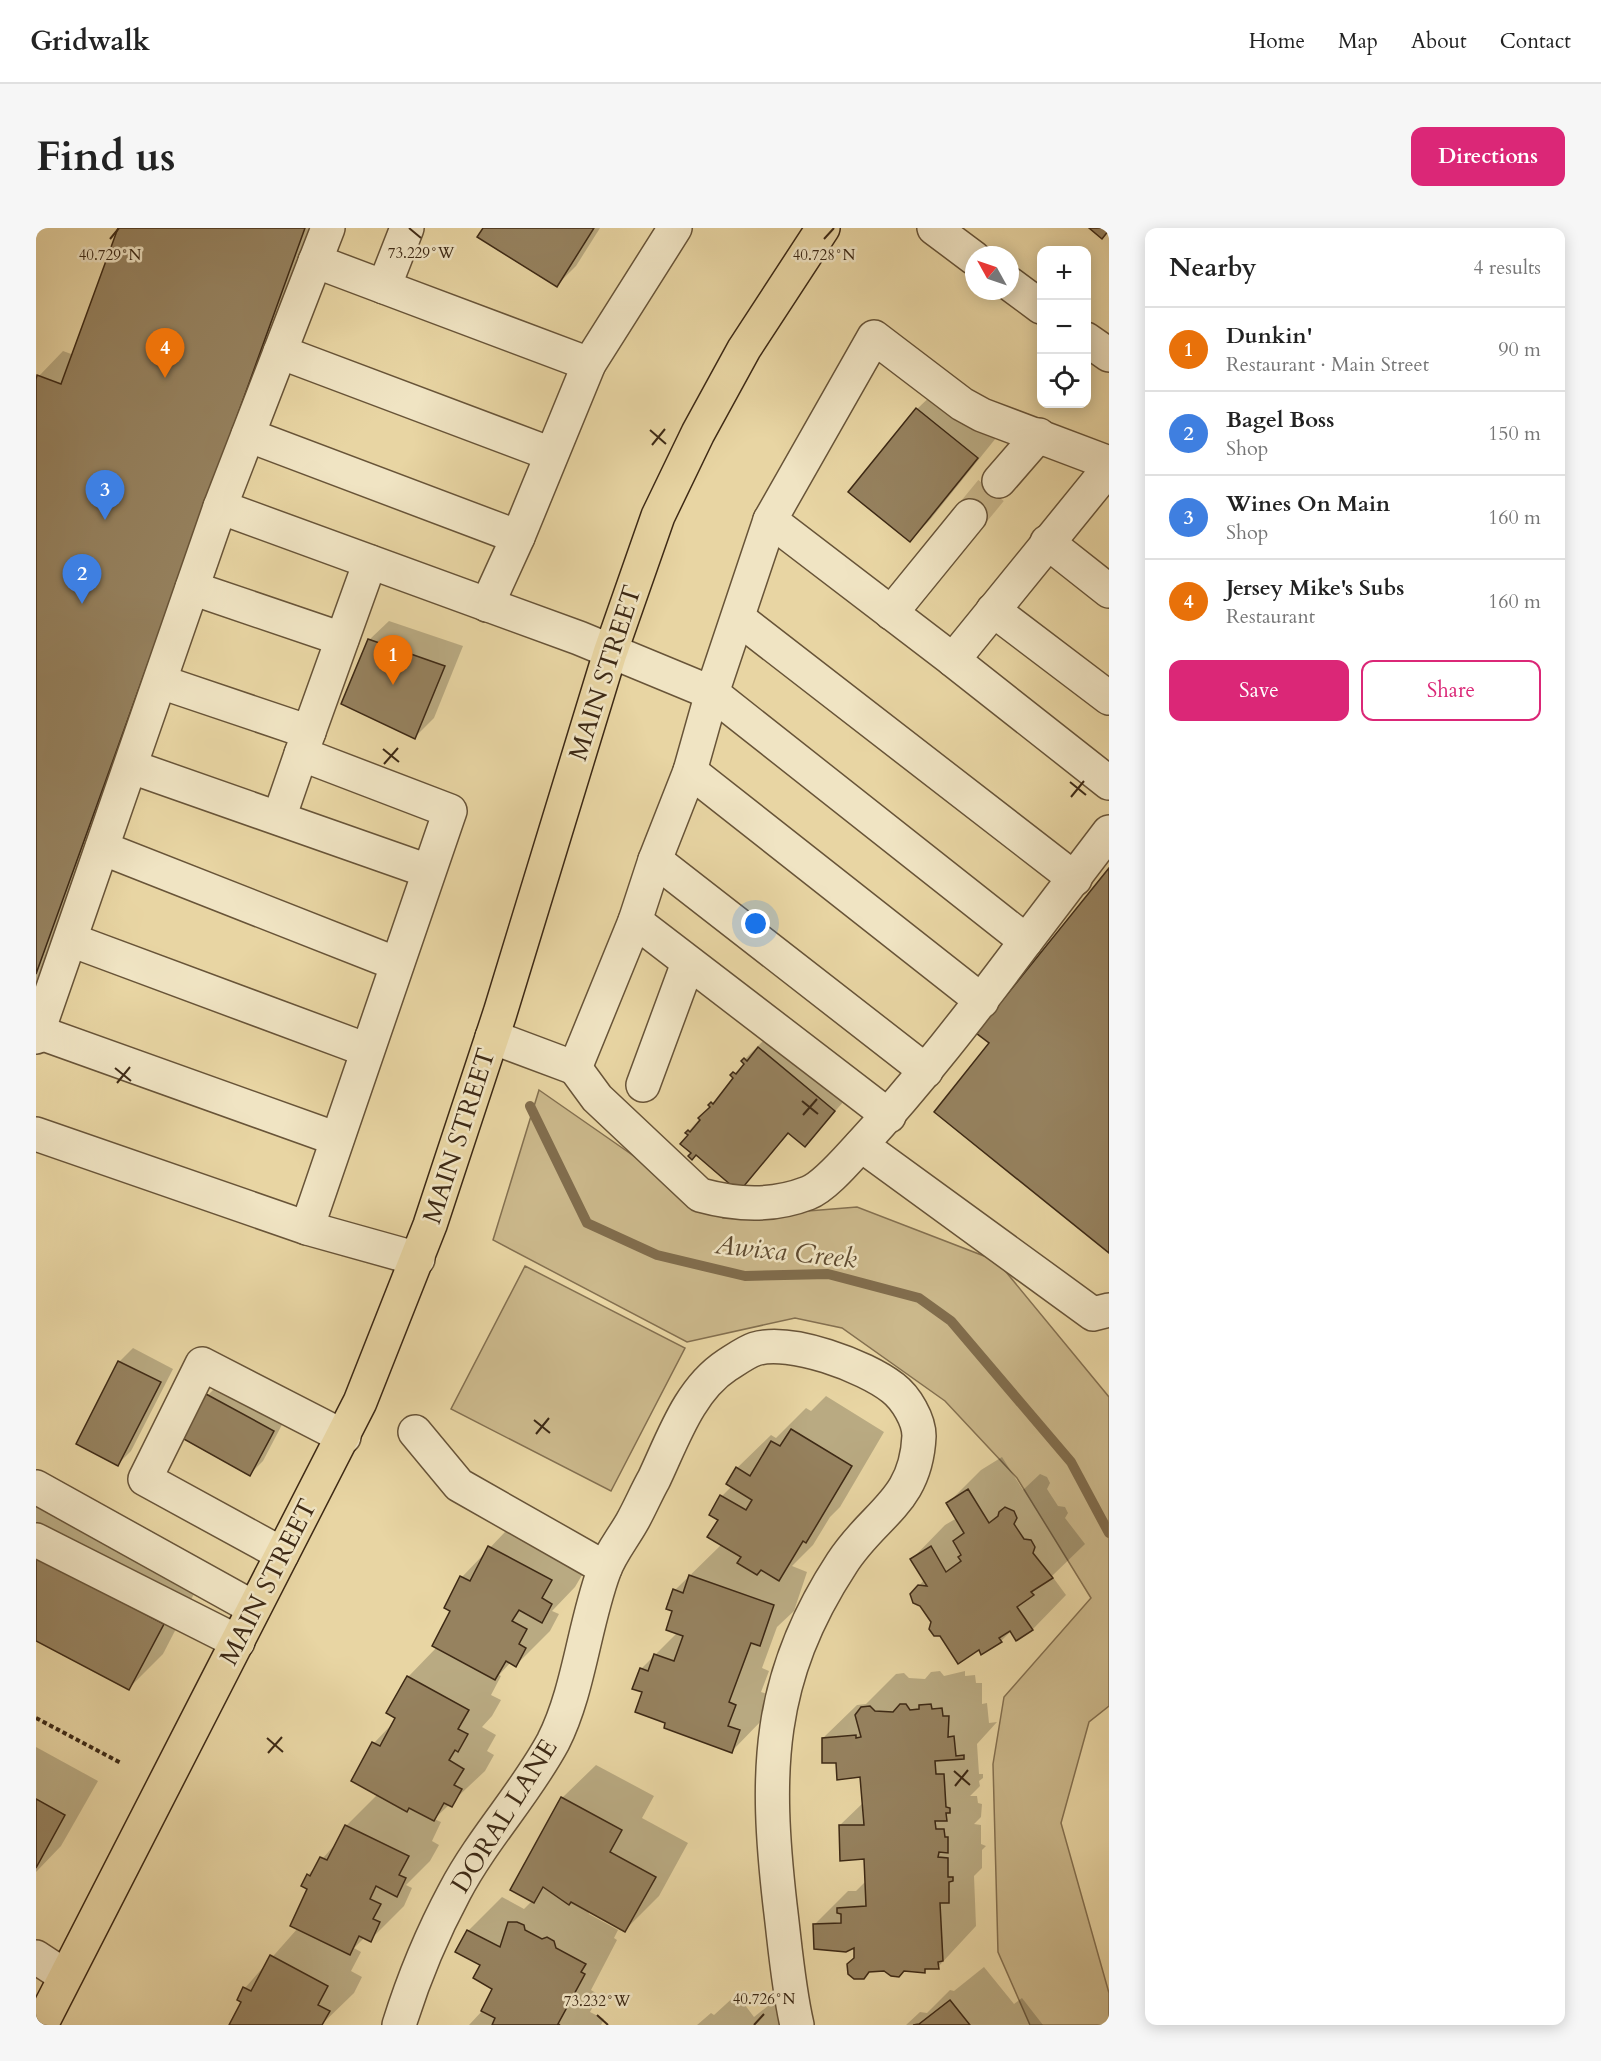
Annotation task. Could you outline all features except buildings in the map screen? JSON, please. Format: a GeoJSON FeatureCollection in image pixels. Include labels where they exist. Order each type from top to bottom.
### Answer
{"type":"FeatureCollection","features":[{"type":"Feature","properties":{"kind":"main road","name":"MAIN STREET"},"geometry":{"type":"LineString","coordinates":[[41,2025],[344,1437],[418,1260],[492,1038],[610,653],[658,516],[698,434],[744,349],[823,228]]}},
{"type":"Feature","properties":{"kind":"street"},"geometry":{"type":"LineString","coordinates":[[328,228],[220,507],[132,767],[37,1034],[337,1139]]}},
{"type":"Feature","properties":{"kind":"street"},"geometry":{"type":"LineString","coordinates":[[384,287],[407,228]]}},
{"type":"Feature","properties":{"kind":"street"},"geometry":{"type":"LineString","coordinates":[[934,228],[965,251]]}},
{"type":"Feature","properties":{"kind":"street"},"geometry":{"type":"LineString","coordinates":[[487,605],[518,537],[589,364],[670,230]]}},
{"type":"Feature","properties":{"kind":"street"},"geometry":{"type":"LineString","coordinates":[[315,261],[589,364]]}},
{"type":"Feature","properties":{"kind":"street"},"geometry":{"type":"LineString","coordinates":[[1019,291],[1037,304]]}},
{"type":"Feature","properties":{"kind":"street"},"geometry":{"type":"LineString","coordinates":[[575,1068],[636,921],[655,860],[690,771],[712,693],[770,520],[874,337],[962,404],[982,415],[1109,463]]}},
{"type":"Feature","properties":{"kind":"street"},"geometry":{"type":"LineString","coordinates":[[280,352],[551,454]]}},
{"type":"Feature","properties":{"kind":"street"},"geometry":{"type":"LineString","coordinates":[[248,435],[518,537]]}},
{"type":"Feature","properties":{"kind":"street"},"geometry":{"type":"LineString","coordinates":[[999,481],[1039,435]]}},
{"type":"Feature","properties":{"kind":"street"},"geometry":{"type":"LineString","coordinates":[[953,660],[1109,468]]}},
{"type":"Feature","properties":{"kind":"street"},"geometry":{"type":"LineString","coordinates":[[220,507],[487,605],[712,693],[1026,941]]}},
{"type":"Feature","properties":{"kind":"street"},"geometry":{"type":"LineString","coordinates":[[891,613],[970,516]]}},
{"type":"Feature","properties":{"kind":"street"},"geometry":{"type":"LineString","coordinates":[[770,520],[1109,783]]}},
{"type":"Feature","properties":{"kind":"street"},"geometry":{"type":"LineString","coordinates":[[1047,542],[1109,591]]}},
{"type":"Feature","properties":{"kind":"street"},"geometry":{"type":"LineString","coordinates":[[279,818],[370,562]]}},
{"type":"Feature","properties":{"kind":"street"},"geometry":{"type":"LineString","coordinates":[[192,588],[342,639]]}},
{"type":"Feature","properties":{"kind":"street"},"geometry":{"type":"LineString","coordinates":[[993,610],[1109,698]]}},
{"type":"Feature","properties":{"kind":"street"},"geometry":{"type":"LineString","coordinates":[[738,618],[1075,879]]}},
{"type":"Feature","properties":{"kind":"street"},"geometry":{"type":"LineString","coordinates":[[161,682],[305,743],[450,811],[307,1228]]}},
{"type":"Feature","properties":{"kind":"street"},"geometry":{"type":"LineString","coordinates":[[132,767],[428,871]]}},
{"type":"Feature","properties":{"kind":"street"},"geometry":{"type":"LineString","coordinates":[[690,771],[982,1001]]}},
{"type":"Feature","properties":{"kind":"street"},"geometry":{"type":"LineString","coordinates":[[492,1038],[575,1068],[597,1098],[700,1195],[719,1200],[764,1204],[810,1192],[889,1116],[982,1001],[1109,832]]}},
{"type":"Feature","properties":{"kind":"street"},"geometry":{"type":"LineString","coordinates":[[102,848],[397,964]]}},
{"type":"Feature","properties":{"kind":"street"},"geometry":{"type":"LineString","coordinates":[[655,860],[926,1071]]}},
{"type":"Feature","properties":{"kind":"street"},"geometry":{"type":"LineString","coordinates":[[636,921],[889,1116]]}},
{"type":"Feature","properties":{"kind":"street"},"geometry":{"type":"LineString","coordinates":[[70,940],[367,1050]]}},
{"type":"Feature","properties":{"kind":"street"},"geometry":{"type":"LineString","coordinates":[[643,1085],[688,963]]}},
{"type":"Feature","properties":{"kind":"street"},"geometry":{"type":"LineString","coordinates":[[36,1134],[307,1228],[418,1260]]}},
{"type":"Feature","properties":{"kind":"street"},"geometry":{"type":"LineString","coordinates":[[861,1145],[1094,1314],[1109,1310]]}},
{"type":"Feature","properties":{"kind":"street","name":"DORAL LANE"},"geometry":{"type":"LineString","coordinates":[[399,2025],[423,1961],[456,1889],[554,1739],[605,1568],[632,1522],[695,1395],[724,1366],[756,1349],[789,1347],[831,1359],[877,1378],[896,1390],[911,1411],[919,1431],[914,1474],[902,1495],[868,1529],[842,1563],[809,1622],[786,1681],[777,1725],[771,1775],[771,1829],[797,2025]]}},
{"type":"Feature","properties":{"kind":"street"},"geometry":{"type":"LineString","coordinates":[[282,1554],[145,1479],[202,1364],[344,1437]]}},
{"type":"Feature","properties":{"kind":"street"},"geometry":{"type":"LineString","coordinates":[[415,1432],[459,1485],[605,1568]]}},
{"type":"Feature","properties":{"kind":"street"},"geometry":{"type":"LineString","coordinates":[[36,1487],[254,1608]]}},
{"type":"Feature","properties":{"kind":"street"},"geometry":{"type":"LineString","coordinates":[[36,1540],[238,1642]]}},
{"type":"Feature","properties":{"kind":"street"},"geometry":{"type":"LineString","coordinates":[[36,1957],[65,1976]]}},
{"type":"Feature","properties":{"kind":"path"},"geometry":{"type":"LineString","coordinates":[[36,1718],[121,1763]]}},
{"type":"Feature","properties":{"kind":"shaded area"},"geometry":{"type":"Polygon","coordinates":[[[539,1090],[723,1218],[857,1207],[997,1261],[1109,1397],[1109,1706],[1089,1722],[1061,1823],[1109,1993],[1109,2025],[1030,2025],[998,1952],[993,1764],[1004,1697],[1091,1598],[1017,1478],[945,1401],[842,1328],[795,1318],[687,1342],[493,1240],[539,1090]]]}},
{"type":"Feature","properties":{"kind":"shaded area"},"geometry":{"type":"Polygon","coordinates":[[[525,1266],[685,1348],[611,1491],[451,1409],[525,1266]]]}},
{"type":"Feature","properties":{"kind":"waterway","name":"Awixa Creek"},"geometry":{"type":"LineString","coordinates":[[530,1106],[587,1223],[657,1255],[745,1276],[828,1274],[919,1298],[951,1321],[1071,1462],[1109,1533]]}},
{"type":"Feature","properties":{"kind":"tunnel"},"geometry":{"type":"LineString","coordinates":[[970,516],[999,481]]}},
{"type":"Feature","properties":{"kind":"place","name":"Jersey Mike's Subs"},"geometry":{"type":"Point","coordinates":[165,378]}},
{"type":"Feature","properties":{"kind":"place","name":"Wines On Main"},"geometry":{"type":"Point","coordinates":[105,520]}},
{"type":"Feature","properties":{"kind":"place","name":"Bagel Boss"},"geometry":{"type":"Point","coordinates":[82,604]}},
{"type":"Feature","properties":{"kind":"place","name":"Dunkin'"},"geometry":{"type":"Point","coordinates":[393,685]}}]}
